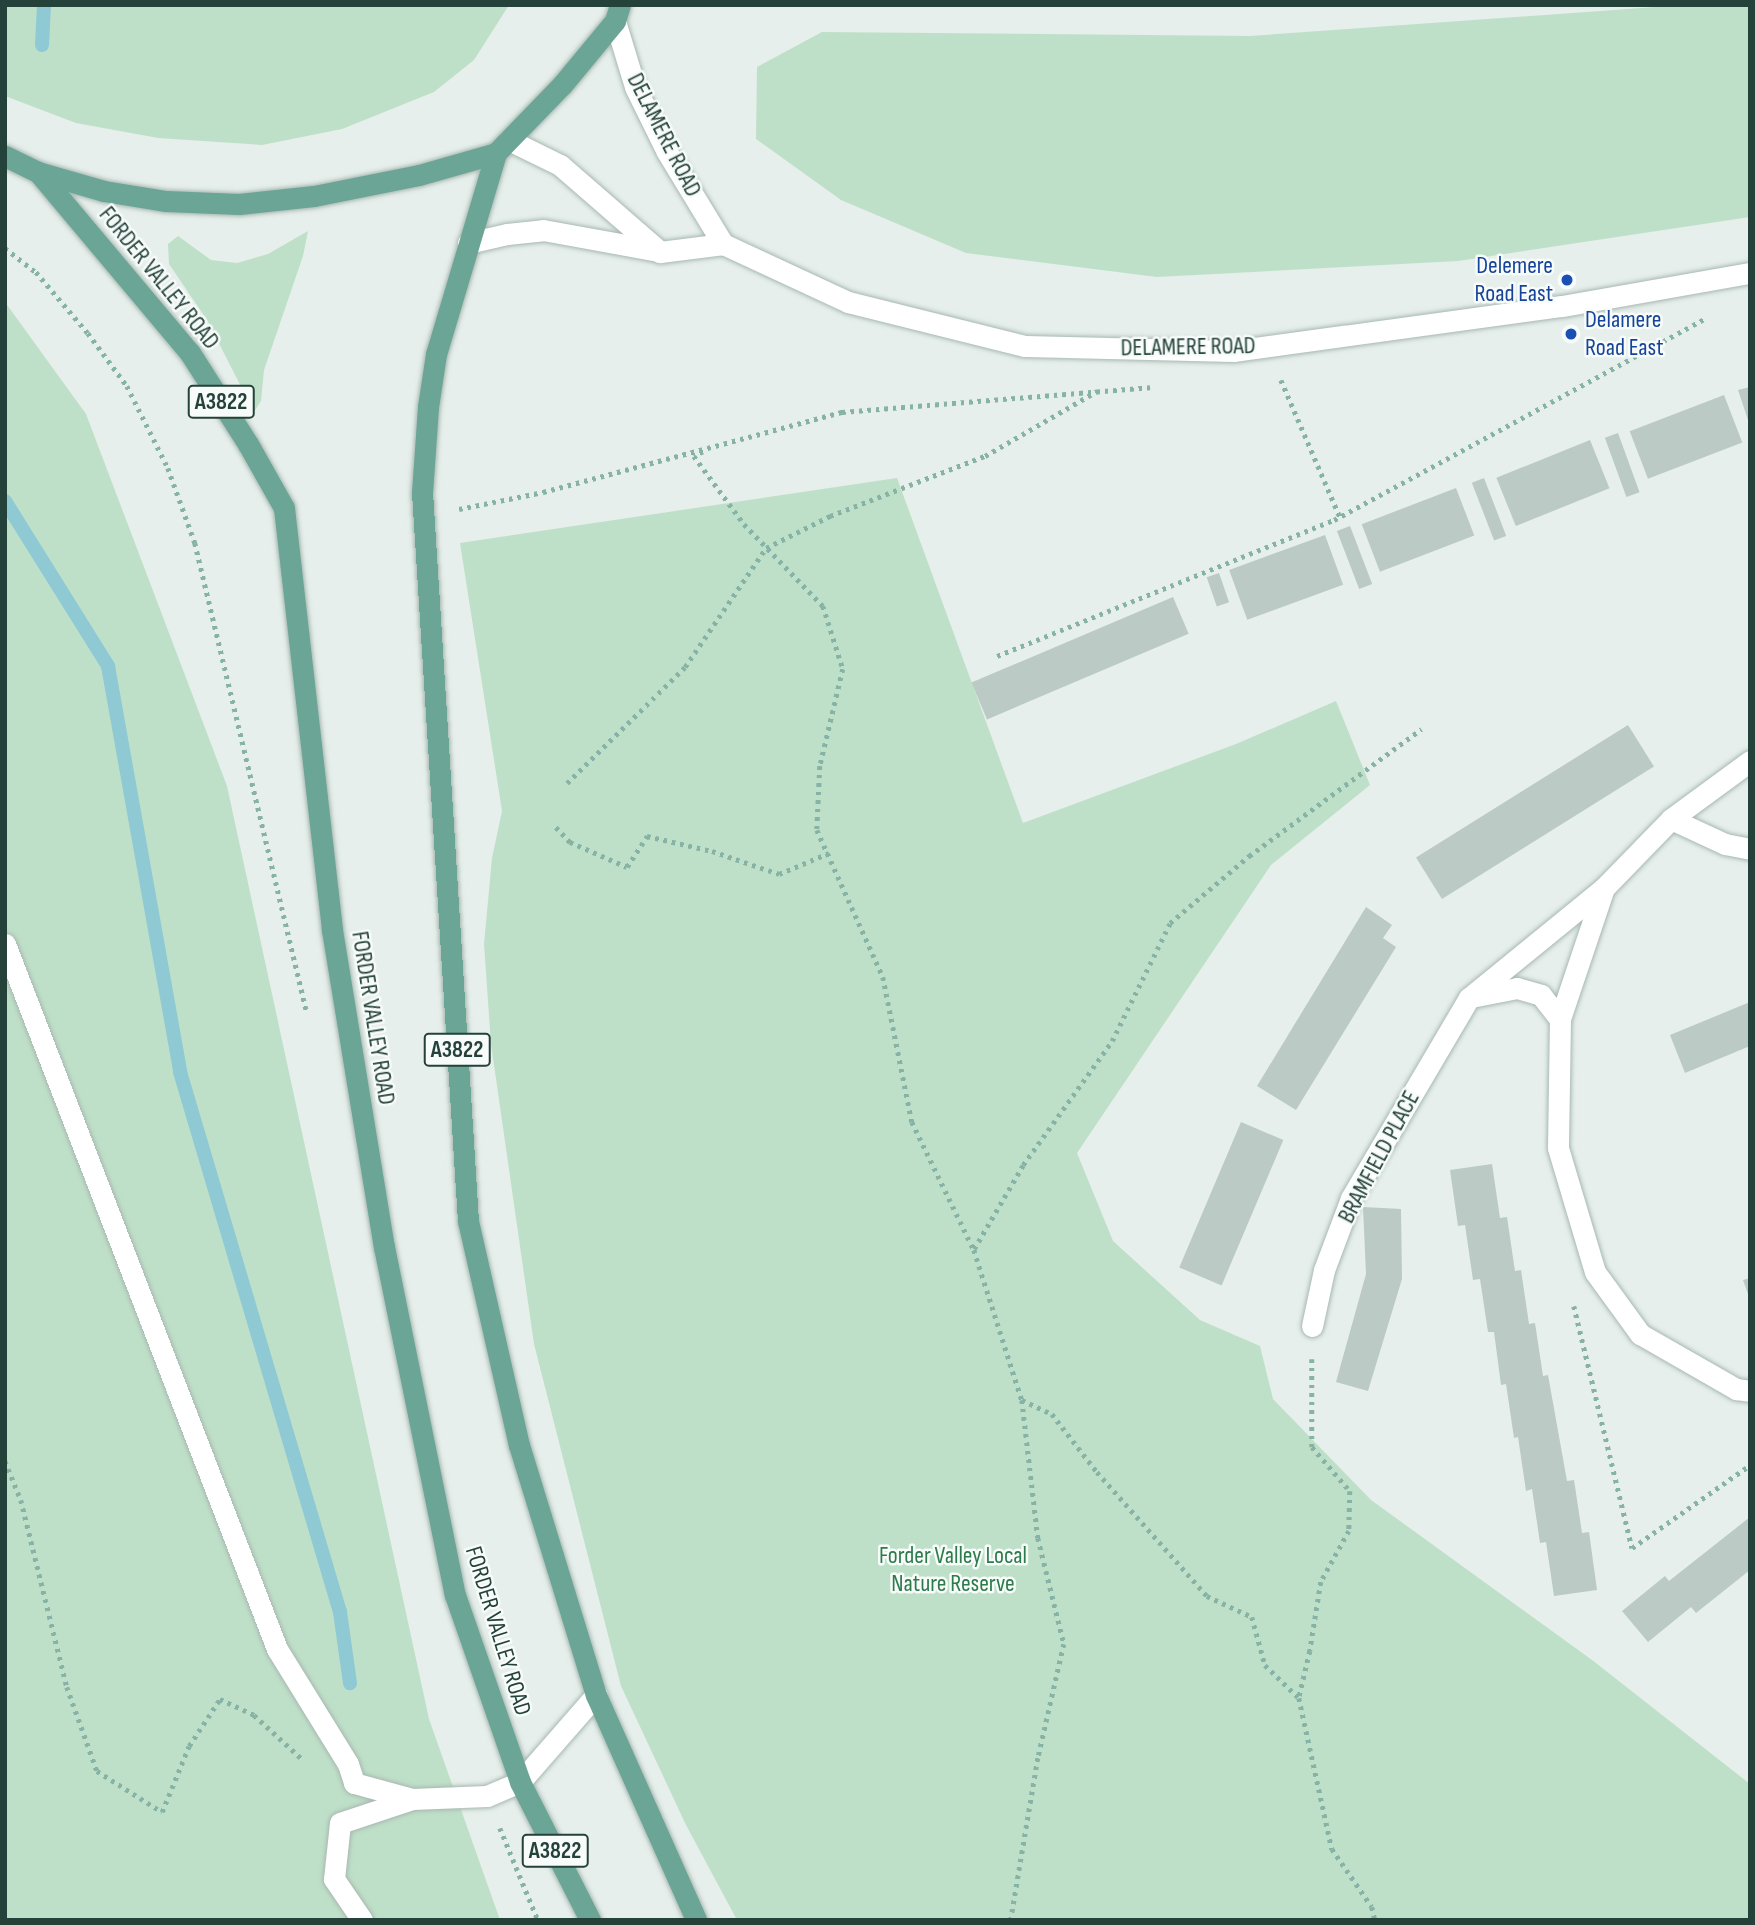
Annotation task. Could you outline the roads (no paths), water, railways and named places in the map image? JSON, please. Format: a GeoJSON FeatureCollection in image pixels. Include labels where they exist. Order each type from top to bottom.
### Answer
{"type":"FeatureCollection","features":[{"type":"Feature","properties":{"kind":"main road"},"geometry":{"type":"LineString","coordinates":[[5,156],[38,172],[116,193],[166,201],[239,204],[314,196],[419,175],[502,147],[562,85],[618,13]]}},
{"type":"Feature","properties":{"kind":"main road","name":"A3822"},"geometry":{"type":"LineString","coordinates":[[502,147],[468,243],[439,342],[430,394],[422,492],[468,1221],[519,1445],[596,1695],[696,1920]]}},
{"type":"Feature","properties":{"kind":"main road","name":"FORDER VALLEY ROAD"},"geometry":{"type":"LineString","coordinates":[[38,172],[190,353],[248,444],[284,508],[332,930],[384,1247],[455,1595],[520,1782],[590,1920]]}},
{"type":"Feature","properties":{"kind":"street","name":"DELAMERE ROAD"},"geometry":{"type":"LineString","coordinates":[[618,13],[635,87],[667,152],[723,244],[848,302],[1025,346],[1233,351],[1562,306],[1750,273]]}},
{"type":"Feature","properties":{"kind":"street"},"geometry":{"type":"LineString","coordinates":[[502,147],[560,165],[660,252]]}},
{"type":"Feature","properties":{"kind":"street"},"geometry":{"type":"LineString","coordinates":[[468,243],[507,233],[543,230],[660,252],[723,244]]}},
{"type":"Feature","properties":{"kind":"street","name":"BRAMFIELD PLACE"},"geometry":{"type":"LineString","coordinates":[[1312,1326],[1324,1270],[1352,1198],[1469,998],[1604,888],[1671,819],[1750,761]]}},
{"type":"Feature","properties":{"kind":"street"},"geometry":{"type":"LineString","coordinates":[[1671,819],[1725,844],[1750,849]]}},
{"type":"Feature","properties":{"kind":"street"},"geometry":{"type":"LineString","coordinates":[[1604,888],[1560,1019],[1558,1148],[1595,1272],[1640,1334],[1736,1388],[1750,1391]]}},
{"type":"Feature","properties":{"kind":"street"},"geometry":{"type":"LineString","coordinates":[[5,944],[277,1649],[348,1764],[354,1783],[412,1799]]}},
{"type":"Feature","properties":{"kind":"street"},"geometry":{"type":"LineString","coordinates":[[1469,998],[1517,988],[1541,995],[1560,1019]]}},
{"type":"Feature","properties":{"kind":"street"},"geometry":{"type":"LineString","coordinates":[[362,1920],[334,1878],[340,1823],[412,1799],[486,1796],[520,1782],[596,1695]]}},
{"type":"Feature","properties":{"kind":"waterway"},"geometry":{"type":"LineString","coordinates":[[42,45],[44,5]]}},
{"type":"Feature","properties":{"kind":"waterway"},"geometry":{"type":"LineString","coordinates":[[5,501],[108,666],[180,1072],[340,1612],[350,1683]]}},
{"type":"Feature","properties":{"kind":"place","name":"Delemere Road East"},"geometry":{"type":"Point","coordinates":[1567,280]}},
{"type":"Feature","properties":{"kind":"place","name":"Delamere Road East"},"geometry":{"type":"Point","coordinates":[1571,334]}},
{"type":"Feature","properties":{"kind":"park label","name":"Forder Valley Local Nature Reserve"},"geometry":{"type":"Point","coordinates":[953,1570]}}]}
